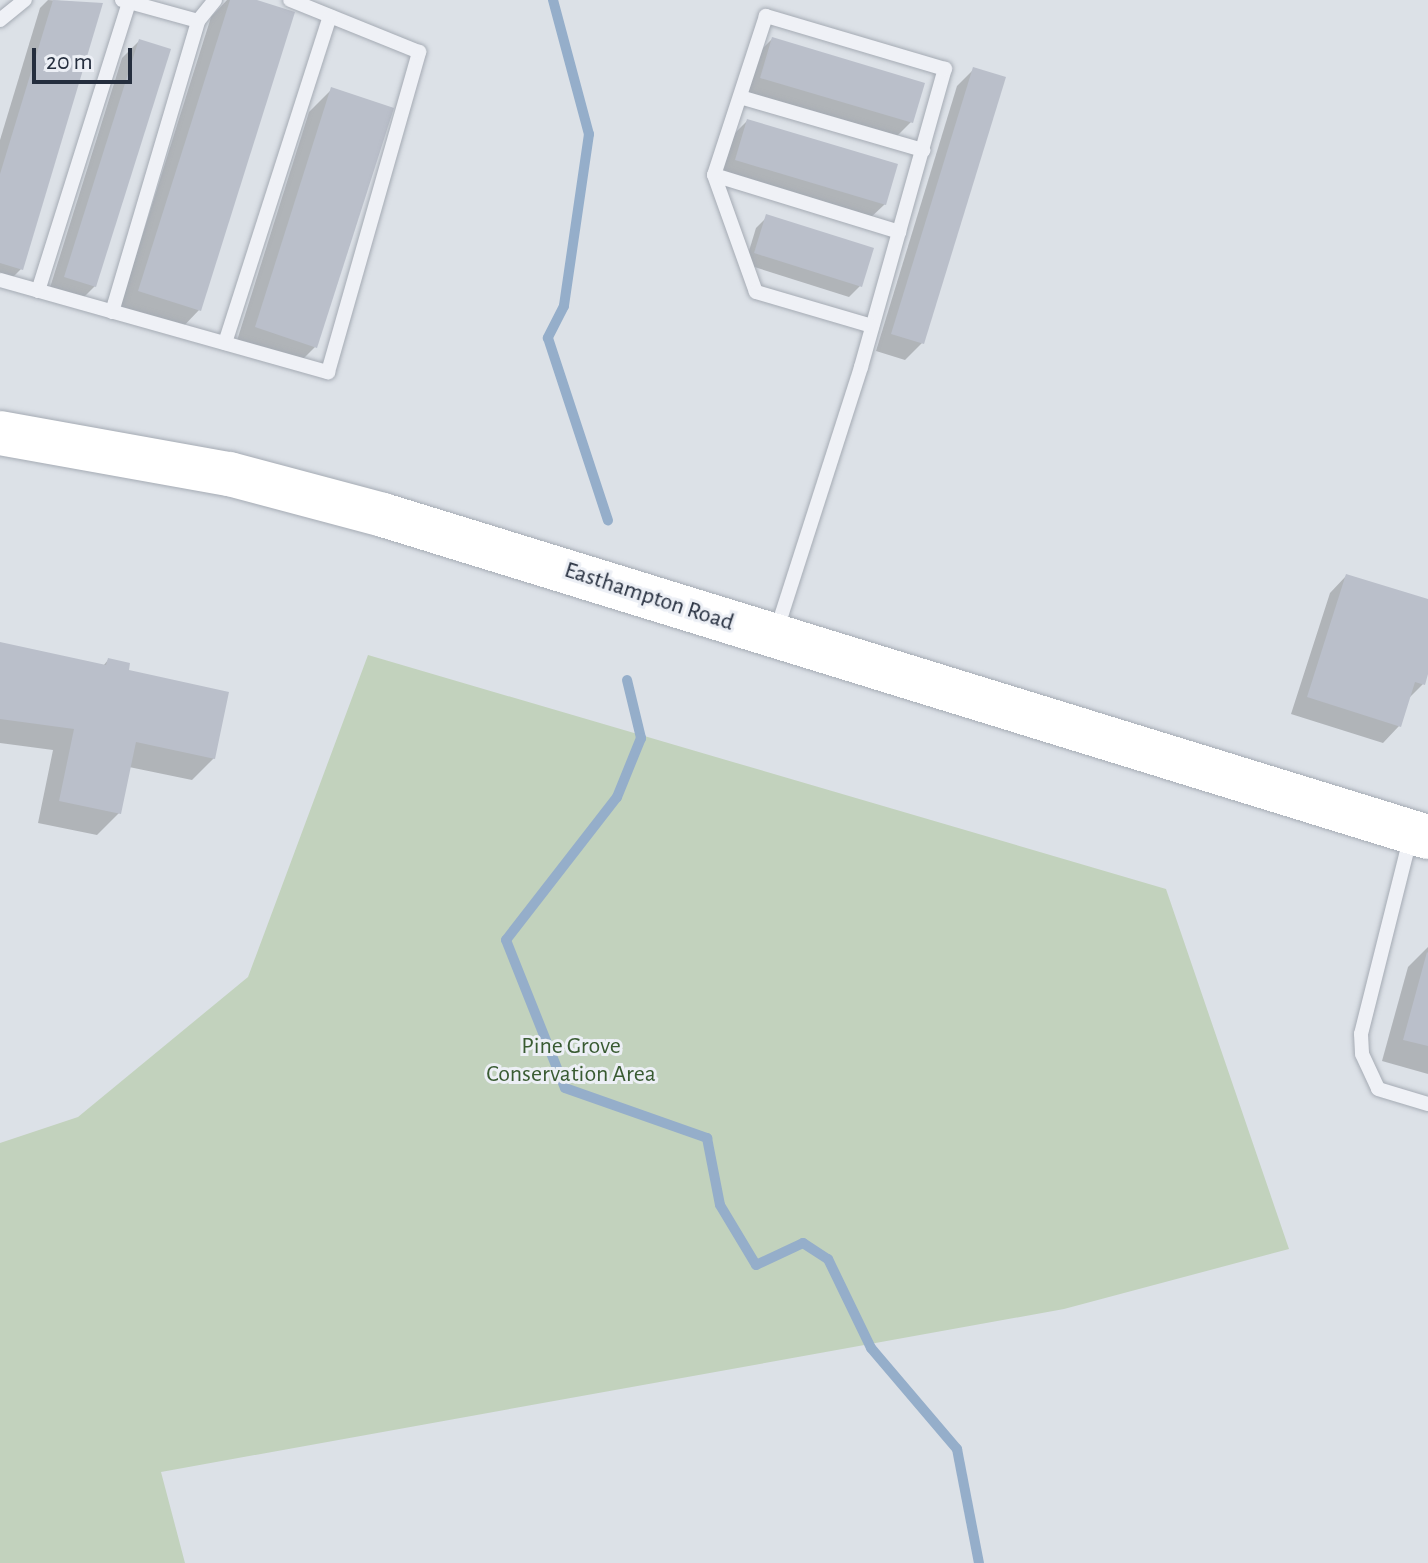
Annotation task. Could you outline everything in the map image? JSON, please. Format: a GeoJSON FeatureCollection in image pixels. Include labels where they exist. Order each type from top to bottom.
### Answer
{"type":"FeatureCollection","features":[{"type":"Feature","properties":{"kind":"main road","name":"Easthampton Road"},"geometry":{"type":"LineString","coordinates":[[0,433],[153,459],[303,492],[1420,835]]}},
{"type":"Feature","properties":{"kind":"lane"},"geometry":{"type":"LineString","coordinates":[[0,20],[25,0]]}},
{"type":"Feature","properties":{"kind":"lane"},"geometry":{"type":"LineString","coordinates":[[112,312],[198,21],[215,0]]}},
{"type":"Feature","properties":{"kind":"lane"},"geometry":{"type":"LineString","coordinates":[[0,280],[328,372],[419,52],[290,0]]}},
{"type":"Feature","properties":{"kind":"lane"},"geometry":{"type":"LineString","coordinates":[[38,291],[126,1],[198,21]]}},
{"type":"Feature","properties":{"kind":"lane"},"geometry":{"type":"LineString","coordinates":[[225,343],[330,16]]}},
{"type":"Feature","properties":{"kind":"lane"},"geometry":{"type":"LineString","coordinates":[[775,636],[872,326],[945,69],[766,16],[714,175],[756,292],[872,326]]}},
{"type":"Feature","properties":{"kind":"lane"},"geometry":{"type":"LineString","coordinates":[[740,97],[923,150]]}},
{"type":"Feature","properties":{"kind":"lane"},"geometry":{"type":"LineString","coordinates":[[714,175],[899,232]]}},
{"type":"Feature","properties":{"kind":"lane"},"geometry":{"type":"LineString","coordinates":[[1420,835],[1361,1034],[1362,1054],[1378,1089],[1428,1104]]}},
{"type":"Feature","properties":{"kind":"green space","name":"Pine Grove Conservation Area"},"geometry":{"type":"Polygon","coordinates":[[[368,655],[1166,889],[1289,1249],[1064,1309],[161,1472],[185,1563],[0,1563],[0,1143],[78,1117],[248,977],[368,655]]]}},
{"type":"Feature","properties":{"kind":"building"},"geometry":{"type":"Polygon","coordinates":[[[53,0],[103,3],[23,270],[0,263],[0,174],[53,0]]]}},
{"type":"Feature","properties":{"kind":"building"},"geometry":{"type":"Polygon","coordinates":[[[230,0],[257,0],[295,12],[201,311],[138,291],[230,0]]]}},
{"type":"Feature","properties":{"kind":"building"},"geometry":{"type":"Polygon","coordinates":[[[772,37],[925,83],[913,123],[760,78],[772,37]]]}},
{"type":"Feature","properties":{"kind":"building"},"geometry":{"type":"Polygon","coordinates":[[[139,39],[171,49],[96,287],[64,277],[139,39]]]}},
{"type":"Feature","properties":{"kind":"building"},"geometry":{"type":"Polygon","coordinates":[[[973,67],[1006,77],[924,344],[891,334],[973,67]]]}},
{"type":"Feature","properties":{"kind":"building"},"geometry":{"type":"Polygon","coordinates":[[[331,87],[394,108],[317,348],[255,327],[331,87]]]}},
{"type":"Feature","properties":{"kind":"building"},"geometry":{"type":"Polygon","coordinates":[[[747,119],[898,164],[886,205],[735,160],[747,119]]]}},
{"type":"Feature","properties":{"kind":"building"},"geometry":{"type":"Polygon","coordinates":[[[766,214],[874,248],[862,287],[754,253],[766,214]]]}},
{"type":"Feature","properties":{"kind":"building"},"geometry":{"type":"Polygon","coordinates":[[[1346,574],[1428,599],[1428,674],[1425,685],[1415,682],[1401,727],[1307,697],[1346,574]]]}},
{"type":"Feature","properties":{"kind":"building"},"geometry":{"type":"Polygon","coordinates":[[[0,642],[106,665],[108,658],[130,663],[129,670],[229,692],[215,759],[136,742],[121,814],[59,801],[74,729],[0,719],[0,642]]]}},
{"type":"Feature","properties":{"kind":"building"},"geometry":{"type":"Polygon","coordinates":[[[1428,953],[1428,1046],[1403,1040],[1428,953]]]}},
{"type":"Feature","properties":{"kind":"waterway"},"geometry":{"type":"LineString","coordinates":[[553,0],[589,134],[564,306],[548,338],[608,520]]}},
{"type":"Feature","properties":{"kind":"waterway"},"geometry":{"type":"LineString","coordinates":[[627,680],[641,738],[617,797],[506,940],[565,1088],[707,1138],[720,1205],[756,1265],[803,1243],[828,1259],[871,1348],[957,1449],[979,1563]]}}]}
